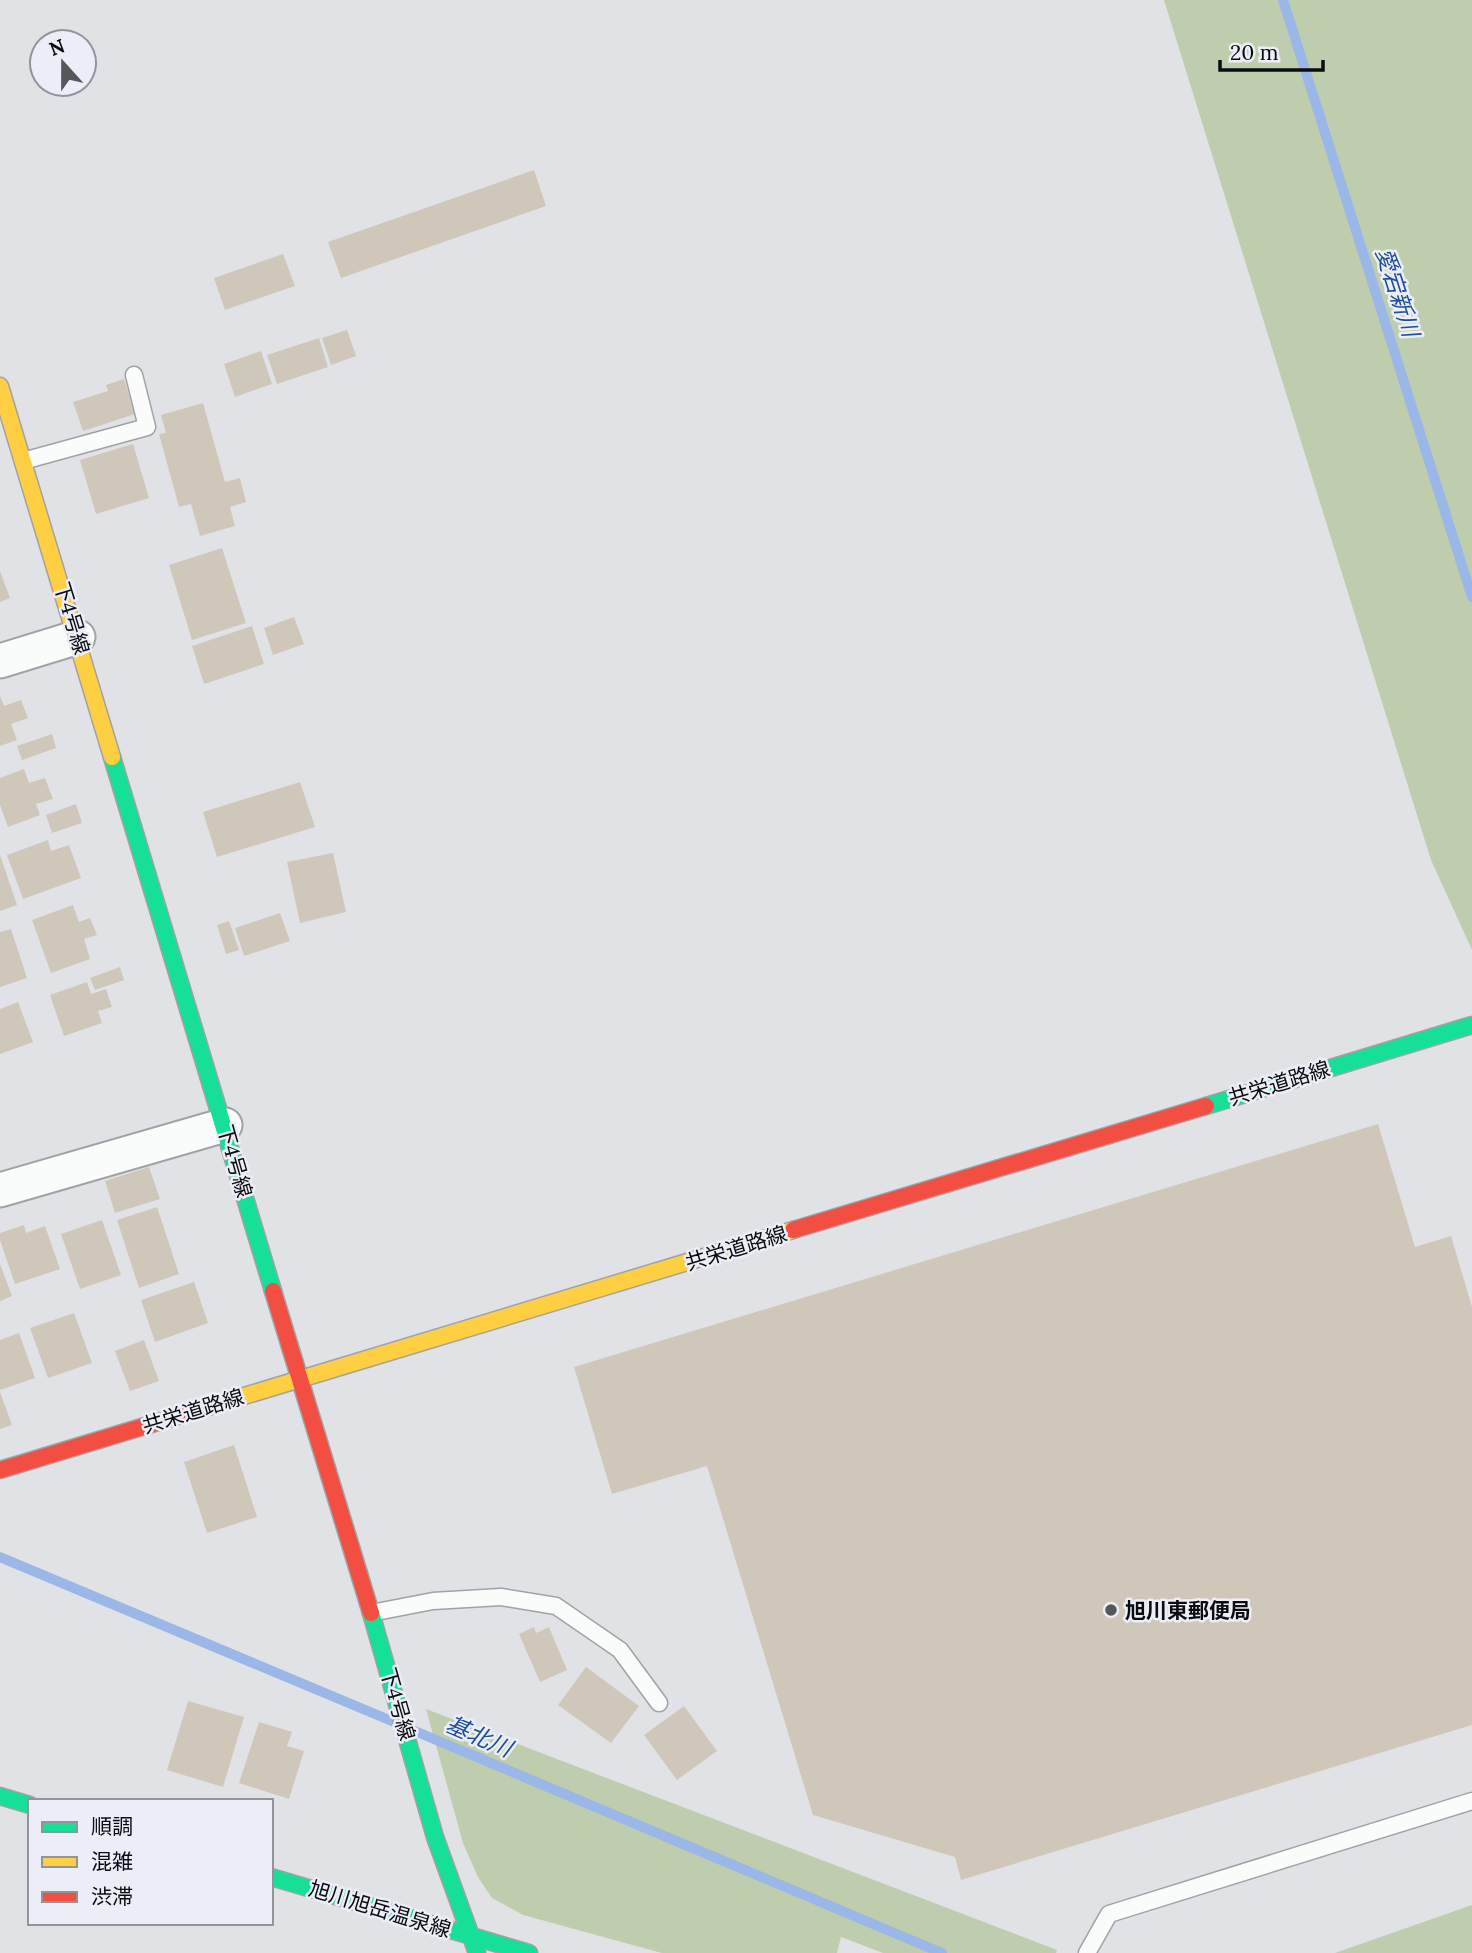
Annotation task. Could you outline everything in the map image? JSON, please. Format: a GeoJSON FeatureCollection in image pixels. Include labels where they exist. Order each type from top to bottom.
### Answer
{"type":"FeatureCollection","features":[{"type":"Feature","properties":{"kind":"street","name":"下4号線"},"geometry":{"type":"LineString","coordinates":[[0,386],[225,1125],[299,1380],[392,1683],[435,1837],[477,1953]]}},
{"type":"Feature","properties":{"kind":"street"},"geometry":{"type":"LineString","coordinates":[[0,661],[78,638]]}},
{"type":"Feature","properties":{"kind":"street","name":"共栄道路線"},"geometry":{"type":"LineString","coordinates":[[0,1470],[1472,1025]]}},
{"type":"Feature","properties":{"kind":"street"},"geometry":{"type":"LineString","coordinates":[[0,1190],[225,1125]]}},
{"type":"Feature","properties":{"kind":"street"},"geometry":{"type":"LineString","coordinates":[[0,1796],[28,1804]]}},
{"type":"Feature","properties":{"kind":"street","name":"旭川旭岳温泉線"},"geometry":{"type":"LineString","coordinates":[[273,1878],[529,1953]]}},
{"type":"Feature","properties":{"kind":"lane"},"geometry":{"type":"LineString","coordinates":[[23,461],[147,426],[134,375]]}},
{"type":"Feature","properties":{"kind":"lane"},"geometry":{"type":"LineString","coordinates":[[371,1613],[433,1601],[501,1597],[556,1606],[620,1650],[659,1703]]}},
{"type":"Feature","properties":{"kind":"lane"},"geometry":{"type":"LineString","coordinates":[[1087,1953],[1109,1913],[1472,1801]]}},
{"type":"Feature","properties":{"kind":"green space"},"geometry":{"type":"Polygon","coordinates":[[[1164,0],[1472,0],[1472,950],[1431,860],[1164,0]]]}},
{"type":"Feature","properties":{"kind":"green space"},"geometry":{"type":"Polygon","coordinates":[[[426,1709],[1057,1950],[1056,1953],[883,1953],[841,1937],[837,1953],[662,1953],[523,1915],[492,1898],[478,1877],[463,1843],[426,1709]]]}},
{"type":"Feature","properties":{"kind":"green space"},"geometry":{"type":"Polygon","coordinates":[[[1472,1905],[1472,1953],[1335,1953],[1472,1905]]]}},
{"type":"Feature","properties":{"kind":"building"},"geometry":{"type":"Polygon","coordinates":[[[534,170],[546,206],[341,278],[328,242],[534,170]]]}},
{"type":"Feature","properties":{"kind":"building"},"geometry":{"type":"Polygon","coordinates":[[[283,254],[295,286],[225,310],[214,278],[283,254]]]}},
{"type":"Feature","properties":{"kind":"building"},"geometry":{"type":"Polygon","coordinates":[[[347,330],[356,356],[331,365],[322,338],[347,330]]]}},
{"type":"Feature","properties":{"kind":"building"},"geometry":{"type":"Polygon","coordinates":[[[319,338],[328,367],[277,384],[267,355],[319,338]]]}},
{"type":"Feature","properties":{"kind":"building"},"geometry":{"type":"Polygon","coordinates":[[[261,351],[272,384],[235,397],[224,364],[261,351]]]}},
{"type":"Feature","properties":{"kind":"building"},"geometry":{"type":"Polygon","coordinates":[[[124,379],[135,414],[83,431],[73,402],[108,391],[106,385],[124,379]]]}},
{"type":"Feature","properties":{"kind":"building"},"geometry":{"type":"Polygon","coordinates":[[[203,403],[225,482],[240,478],[246,502],[230,507],[235,526],[200,536],[191,504],[179,507],[159,434],[166,433],[161,415],[203,403]]]}},
{"type":"Feature","properties":{"kind":"building"},"geometry":{"type":"Polygon","coordinates":[[[133,444],[149,498],[96,514],[80,460],[133,444]]]}},
{"type":"Feature","properties":{"kind":"building"},"geometry":{"type":"Polygon","coordinates":[[[222,548],[246,623],[192,640],[169,565],[222,548]]]}},
{"type":"Feature","properties":{"kind":"building"},"geometry":{"type":"Polygon","coordinates":[[[0,571],[10,598],[0,602],[0,571]]]}},
{"type":"Feature","properties":{"kind":"building"},"geometry":{"type":"Polygon","coordinates":[[[294,617],[304,644],[273,655],[264,628],[294,617]]]}},
{"type":"Feature","properties":{"kind":"building"},"geometry":{"type":"Polygon","coordinates":[[[252,626],[264,664],[204,684],[192,646],[252,626]]]}},
{"type":"Feature","properties":{"kind":"building"},"geometry":{"type":"Polygon","coordinates":[[[0,696],[4,706],[21,700],[28,718],[11,724],[17,740],[0,746],[0,696]]]}},
{"type":"Feature","properties":{"kind":"building"},"geometry":{"type":"Polygon","coordinates":[[[52,734],[56,748],[22,760],[17,746],[52,734]]]}},
{"type":"Feature","properties":{"kind":"building"},"geometry":{"type":"Polygon","coordinates":[[[24,769],[29,783],[45,778],[53,799],[36,804],[40,815],[8,827],[0,805],[0,778],[24,769]]]}},
{"type":"Feature","properties":{"kind":"building"},"geometry":{"type":"Polygon","coordinates":[[[300,782],[315,827],[217,857],[203,812],[300,782]]]}},
{"type":"Feature","properties":{"kind":"building"},"geometry":{"type":"Polygon","coordinates":[[[76,804],[82,823],[52,833],[46,815],[76,804]]]}},
{"type":"Feature","properties":{"kind":"building"},"geometry":{"type":"Polygon","coordinates":[[[48,840],[51,851],[69,845],[81,878],[23,899],[7,855],[48,840]]]}},
{"type":"Feature","properties":{"kind":"building"},"geometry":{"type":"Polygon","coordinates":[[[333,853],[346,912],[300,923],[287,862],[333,853]]]}},
{"type":"Feature","properties":{"kind":"building"},"geometry":{"type":"Polygon","coordinates":[[[0,855],[17,905],[0,911],[0,855]]]}},
{"type":"Feature","properties":{"kind":"building"},"geometry":{"type":"Polygon","coordinates":[[[73,905],[79,922],[90,918],[97,935],[84,939],[90,959],[51,973],[32,920],[73,905]]]}},
{"type":"Feature","properties":{"kind":"building"},"geometry":{"type":"Polygon","coordinates":[[[280,913],[290,941],[244,956],[235,928],[280,913]]]}},
{"type":"Feature","properties":{"kind":"building"},"geometry":{"type":"Polygon","coordinates":[[[229,921],[239,950],[226,954],[217,925],[229,921]]]}},
{"type":"Feature","properties":{"kind":"building"},"geometry":{"type":"Polygon","coordinates":[[[11,929],[27,978],[0,987],[0,932],[11,929]]]}},
{"type":"Feature","properties":{"kind":"building"},"geometry":{"type":"Polygon","coordinates":[[[120,967],[124,980],[95,990],[90,978],[120,967]]]}},
{"type":"Feature","properties":{"kind":"building"},"geometry":{"type":"Polygon","coordinates":[[[87,982],[91,994],[106,989],[112,1007],[98,1011],[102,1023],[64,1036],[50,995],[87,982]]]}},
{"type":"Feature","properties":{"kind":"building"},"geometry":{"type":"Polygon","coordinates":[[[18,1002],[33,1042],[0,1054],[0,1009],[18,1002]]]}},
{"type":"Feature","properties":{"kind":"building","name":"旭川東郵便局"},"geometry":{"type":"Polygon","coordinates":[[[1378,1124],[1415,1247],[1451,1236],[1472,1307],[1472,1725],[961,1880],[955,1857],[813,1815],[707,1466],[612,1494],[574,1367],[1378,1124]]]}},
{"type":"Feature","properties":{"kind":"building"},"geometry":{"type":"Polygon","coordinates":[[[149,1167],[160,1199],[115,1213],[105,1181],[149,1167]]]}},
{"type":"Feature","properties":{"kind":"building"},"geometry":{"type":"Polygon","coordinates":[[[157,1207],[179,1274],[139,1288],[117,1220],[157,1207]]]}},
{"type":"Feature","properties":{"kind":"building"},"geometry":{"type":"Polygon","coordinates":[[[102,1220],[121,1275],[80,1289],[61,1234],[102,1220]]]}},
{"type":"Feature","properties":{"kind":"building"},"geometry":{"type":"Polygon","coordinates":[[[24,1225],[26,1233],[45,1226],[60,1269],[15,1284],[0,1233],[24,1225]]]}},
{"type":"Feature","properties":{"kind":"building"},"geometry":{"type":"Polygon","coordinates":[[[0,1264],[12,1296],[0,1301],[0,1264]]]}},
{"type":"Feature","properties":{"kind":"building"},"geometry":{"type":"Polygon","coordinates":[[[194,1282],[208,1323],[155,1342],[141,1300],[194,1282]]]}},
{"type":"Feature","properties":{"kind":"building"},"geometry":{"type":"Polygon","coordinates":[[[74,1313],[92,1363],[48,1378],[30,1328],[74,1313]]]}},
{"type":"Feature","properties":{"kind":"building"},"geometry":{"type":"Polygon","coordinates":[[[19,1333],[35,1378],[0,1390],[0,1340],[19,1333]]]}},
{"type":"Feature","properties":{"kind":"building"},"geometry":{"type":"Polygon","coordinates":[[[144,1340],[159,1381],[130,1391],[115,1351],[144,1340]]]}},
{"type":"Feature","properties":{"kind":"building"},"geometry":{"type":"Polygon","coordinates":[[[0,1392],[12,1425],[0,1429],[0,1392]]]}},
{"type":"Feature","properties":{"kind":"building"},"geometry":{"type":"Polygon","coordinates":[[[234,1445],[257,1517],[207,1533],[184,1462],[234,1445]]]}},
{"type":"Feature","properties":{"kind":"building"},"geometry":{"type":"Polygon","coordinates":[[[534,1627],[536,1633],[549,1627],[567,1670],[540,1682],[519,1634],[534,1627]]]}},
{"type":"Feature","properties":{"kind":"building"},"geometry":{"type":"Polygon","coordinates":[[[586,1667],[639,1706],[611,1743],[558,1705],[586,1667]]]}},
{"type":"Feature","properties":{"kind":"building"},"geometry":{"type":"Polygon","coordinates":[[[188,1701],[244,1717],[223,1787],[167,1770],[188,1701]]]}},
{"type":"Feature","properties":{"kind":"building"},"geometry":{"type":"Polygon","coordinates":[[[684,1706],[717,1751],[677,1780],[644,1735],[684,1706]]]}},
{"type":"Feature","properties":{"kind":"building"},"geometry":{"type":"Polygon","coordinates":[[[259,1722],[292,1732],[287,1746],[304,1751],[289,1799],[239,1783],[259,1722]]]}},
{"type":"Feature","properties":{"kind":"waterway","name":"愛宕新川"},"geometry":{"type":"LineString","coordinates":[[1283,0],[1472,597]]}},
{"type":"Feature","properties":{"kind":"waterway","name":"基北川"},"geometry":{"type":"LineString","coordinates":[[0,1557],[394,1722]]}},
{"type":"Feature","properties":{"kind":"waterway","name":"基北川"},"geometry":{"type":"LineString","coordinates":[[415,1731],[942,1953]]}},
{"type":"Feature","properties":{"kind":"traffic: fast"},"geometry":{"type":"LineString","coordinates":[[112,757],[273,1291]]}},
{"type":"Feature","properties":{"kind":"traffic: fast"},"geometry":{"type":"LineString","coordinates":[[1206,1106],[1472,1025]]}},
{"type":"Feature","properties":{"kind":"traffic: fast"},"geometry":{"type":"LineString","coordinates":[[371,1613],[435,1837],[477,1953]]}},
{"type":"Feature","properties":{"kind":"traffic: fast"},"geometry":{"type":"LineString","coordinates":[[0,1796],[28,1804]]}},
{"type":"Feature","properties":{"kind":"traffic: fast"},"geometry":{"type":"LineString","coordinates":[[273,1878],[529,1953]]}},
{"type":"Feature","properties":{"kind":"traffic: slow"},"geometry":{"type":"LineString","coordinates":[[0,386],[112,757]]}},
{"type":"Feature","properties":{"kind":"traffic: slow"},"geometry":{"type":"LineString","coordinates":[[211,1406],[793,1230]]}},
{"type":"Feature","properties":{"kind":"traffic: jam"},"geometry":{"type":"LineString","coordinates":[[793,1230],[1206,1106]]}},
{"type":"Feature","properties":{"kind":"traffic: jam"},"geometry":{"type":"LineString","coordinates":[[273,1291],[371,1613]]}},
{"type":"Feature","properties":{"kind":"traffic: jam"},"geometry":{"type":"LineString","coordinates":[[0,1470],[211,1406]]}},
{"type":"Feature","properties":{"kind":"place","name":"旭川東郵便局"},"geometry":{"type":"Point","coordinates":[1111,1610]}}]}
